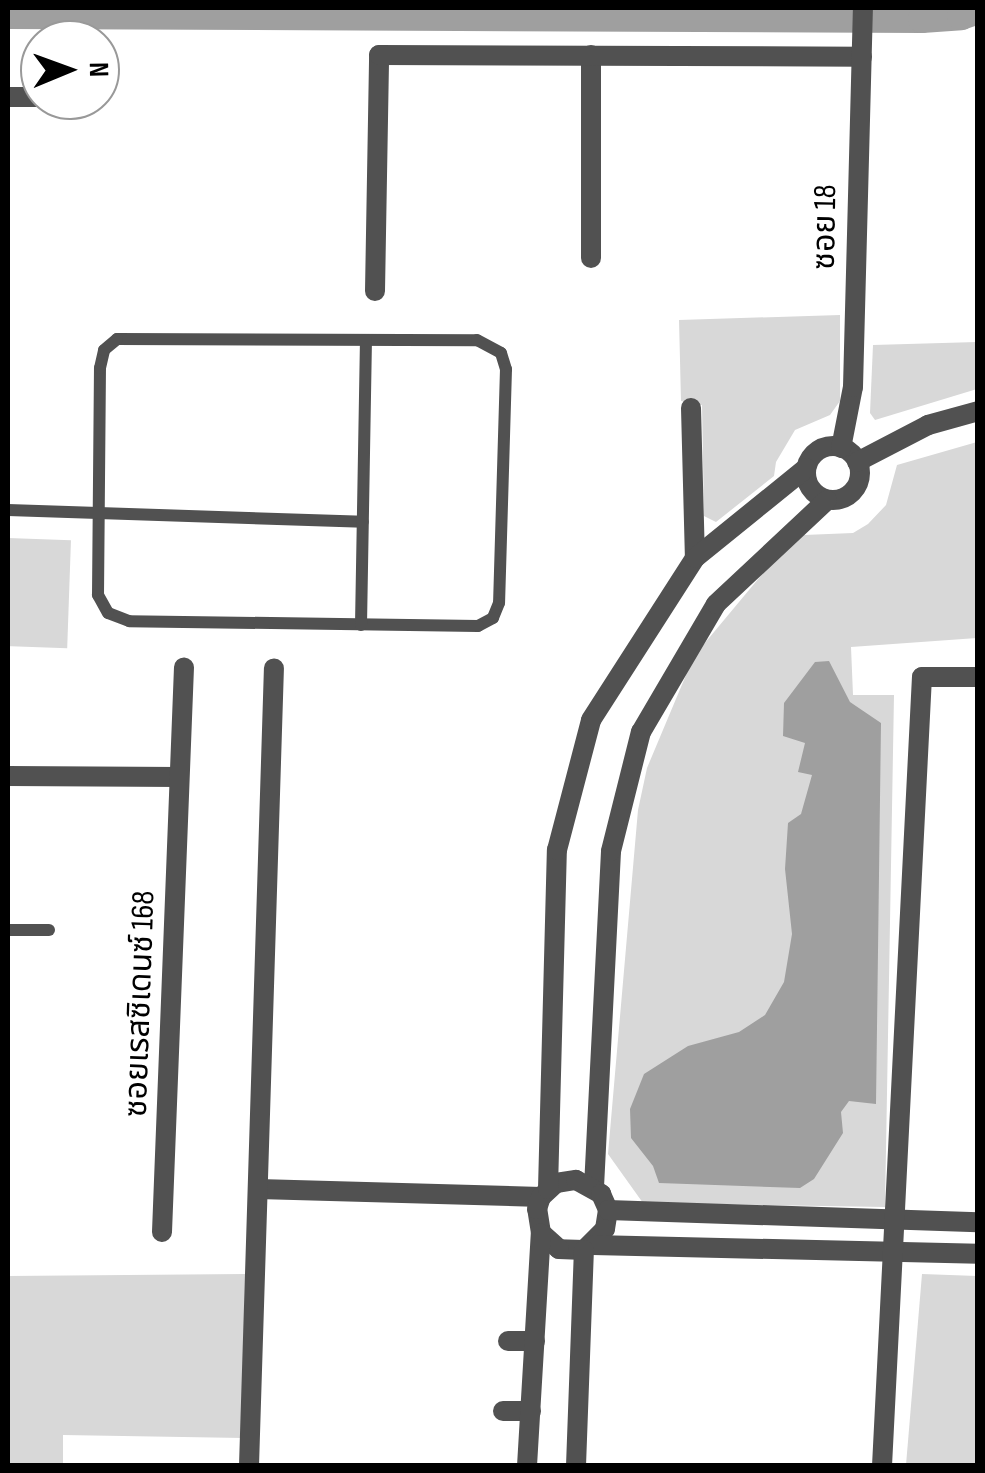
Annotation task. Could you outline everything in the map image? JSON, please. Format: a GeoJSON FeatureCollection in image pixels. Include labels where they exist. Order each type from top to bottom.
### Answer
{"type":"FeatureCollection","features":[{"type":"Feature","properties":{"kind":"street","name":"ซอย 18"},"geometry":{"type":"LineString","coordinates":[[849,455],[862,8]]}},
{"type":"Feature","properties":{"kind":"street"},"geometry":{"type":"LineString","coordinates":[[375,291],[379,55],[862,50]]}},
{"type":"Feature","properties":{"kind":"street"},"geometry":{"type":"LineString","coordinates":[[591,55],[591,258]]}},
{"type":"Feature","properties":{"kind":"street"},"geometry":{"type":"LineString","coordinates":[[691,408],[696,558]]}},
{"type":"Feature","properties":{"kind":"street"},"geometry":{"type":"LineString","coordinates":[[527,1466],[541,1233],[537,1209],[545,1193],[557,850],[591,720],[696,558],[806,468],[823,448],[849,455],[978,410]]}},
{"type":"Feature","properties":{"kind":"street"},"geometry":{"type":"LineString","coordinates":[[576,1466],[588,1247],[605,1230],[608,1210],[594,1187],[611,851],[641,732],[716,604],[827,500],[844,498],[856,487],[849,455]]}},
{"type":"Feature","properties":{"kind":"street"},"geometry":{"type":"LineString","coordinates":[[806,468],[813,491],[827,500]]}},
{"type":"Feature","properties":{"kind":"street","name":"ซอยเรสซิเดนซ์ 168"},"geometry":{"type":"LineString","coordinates":[[162,1232],[184,666]]}},
{"type":"Feature","properties":{"kind":"street"},"geometry":{"type":"LineString","coordinates":[[249,1466],[274,668]]}},
{"type":"Feature","properties":{"kind":"street"},"geometry":{"type":"LineString","coordinates":[[882,1466],[922,676],[978,677]]}},
{"type":"Feature","properties":{"kind":"street"},"geometry":{"type":"LineString","coordinates":[[8,776],[180,777]]}},
{"type":"Feature","properties":{"kind":"street"},"geometry":{"type":"LineString","coordinates":[[258,1189],[545,1193],[576,1180],[594,1187]]}},
{"type":"Feature","properties":{"kind":"street"},"geometry":{"type":"LineString","coordinates":[[608,1210],[978,1222]]}},
{"type":"Feature","properties":{"kind":"street"},"geometry":{"type":"LineString","coordinates":[[541,1233],[560,1249],[978,1254]]}},
{"type":"Feature","properties":{"kind":"street"},"geometry":{"type":"LineString","coordinates":[[508,1341],[535,1341]]}},
{"type":"Feature","properties":{"kind":"street"},"geometry":{"type":"LineString","coordinates":[[504,1412],[530,1410]]}},
{"type":"Feature","properties":{"kind":"lane"},"geometry":{"type":"LineString","coordinates":[[117,338],[366,340],[477,340],[501,353],[506,369],[499,603],[493,618],[478,626],[361,625],[129,621],[108,613],[98,595],[96,514],[100,368],[104,350],[117,338]]}},
{"type":"Feature","properties":{"kind":"lane"},"geometry":{"type":"LineString","coordinates":[[361,625],[366,340]]}},
{"type":"Feature","properties":{"kind":"lane"},"geometry":{"type":"LineString","coordinates":[[8,510],[363,522]]}},
{"type":"Feature","properties":{"kind":"lane"},"geometry":{"type":"LineString","coordinates":[[8,930],[49,930]]}},
{"type":"Feature","properties":{"kind":"shaded area"},"geometry":{"type":"Polygon","coordinates":[[[840,315],[840,401],[830,415],[795,430],[776,462],[774,476],[716,522],[704,516],[702,405],[681,401],[679,320],[840,315]]]}},
{"type":"Feature","properties":{"kind":"shaded area"},"geometry":{"type":"Polygon","coordinates":[[[977,342],[977,389],[875,420],[870,413],[873,345],[977,342]]]}},
{"type":"Feature","properties":{"kind":"shaded area"},"geometry":{"type":"Polygon","coordinates":[[[977,442],[977,638],[851,647],[853,695],[894,695],[885,1207],[643,1203],[608,1154],[638,810],[647,768],[694,656],[764,572],[804,535],[853,533],[886,505],[897,465],[977,442]]]}},
{"type":"Feature","properties":{"kind":"shaded area"},"geometry":{"type":"Polygon","coordinates":[[[8,538],[71,540],[67,648],[8,646],[8,538]]]}},
{"type":"Feature","properties":{"kind":"shaded area"},"geometry":{"type":"Polygon","coordinates":[[[829,661],[850,702],[881,723],[876,1104],[849,1101],[841,1112],[843,1133],[814,1179],[800,1188],[659,1183],[653,1166],[631,1138],[630,1109],[644,1074],[688,1046],[739,1032],[765,1015],[784,982],[792,934],[785,869],[788,823],[801,814],[812,775],[798,772],[805,743],[783,736],[784,703],[815,662],[829,661]]]}},
{"type":"Feature","properties":{"kind":"shaded area"},"geometry":{"type":"Polygon","coordinates":[[[245,1274],[243,1438],[63,1435],[63,1465],[8,1465],[8,1276],[245,1274]]]}},
{"type":"Feature","properties":{"kind":"shaded area"},"geometry":{"type":"Polygon","coordinates":[[[922,1274],[977,1276],[977,1465],[906,1465],[922,1274]]]}},
{"type":"Feature","properties":{"kind":"waterway"},"geometry":{"type":"LineString","coordinates":[[8,15],[922,19],[961,16],[978,10]]}}]}
